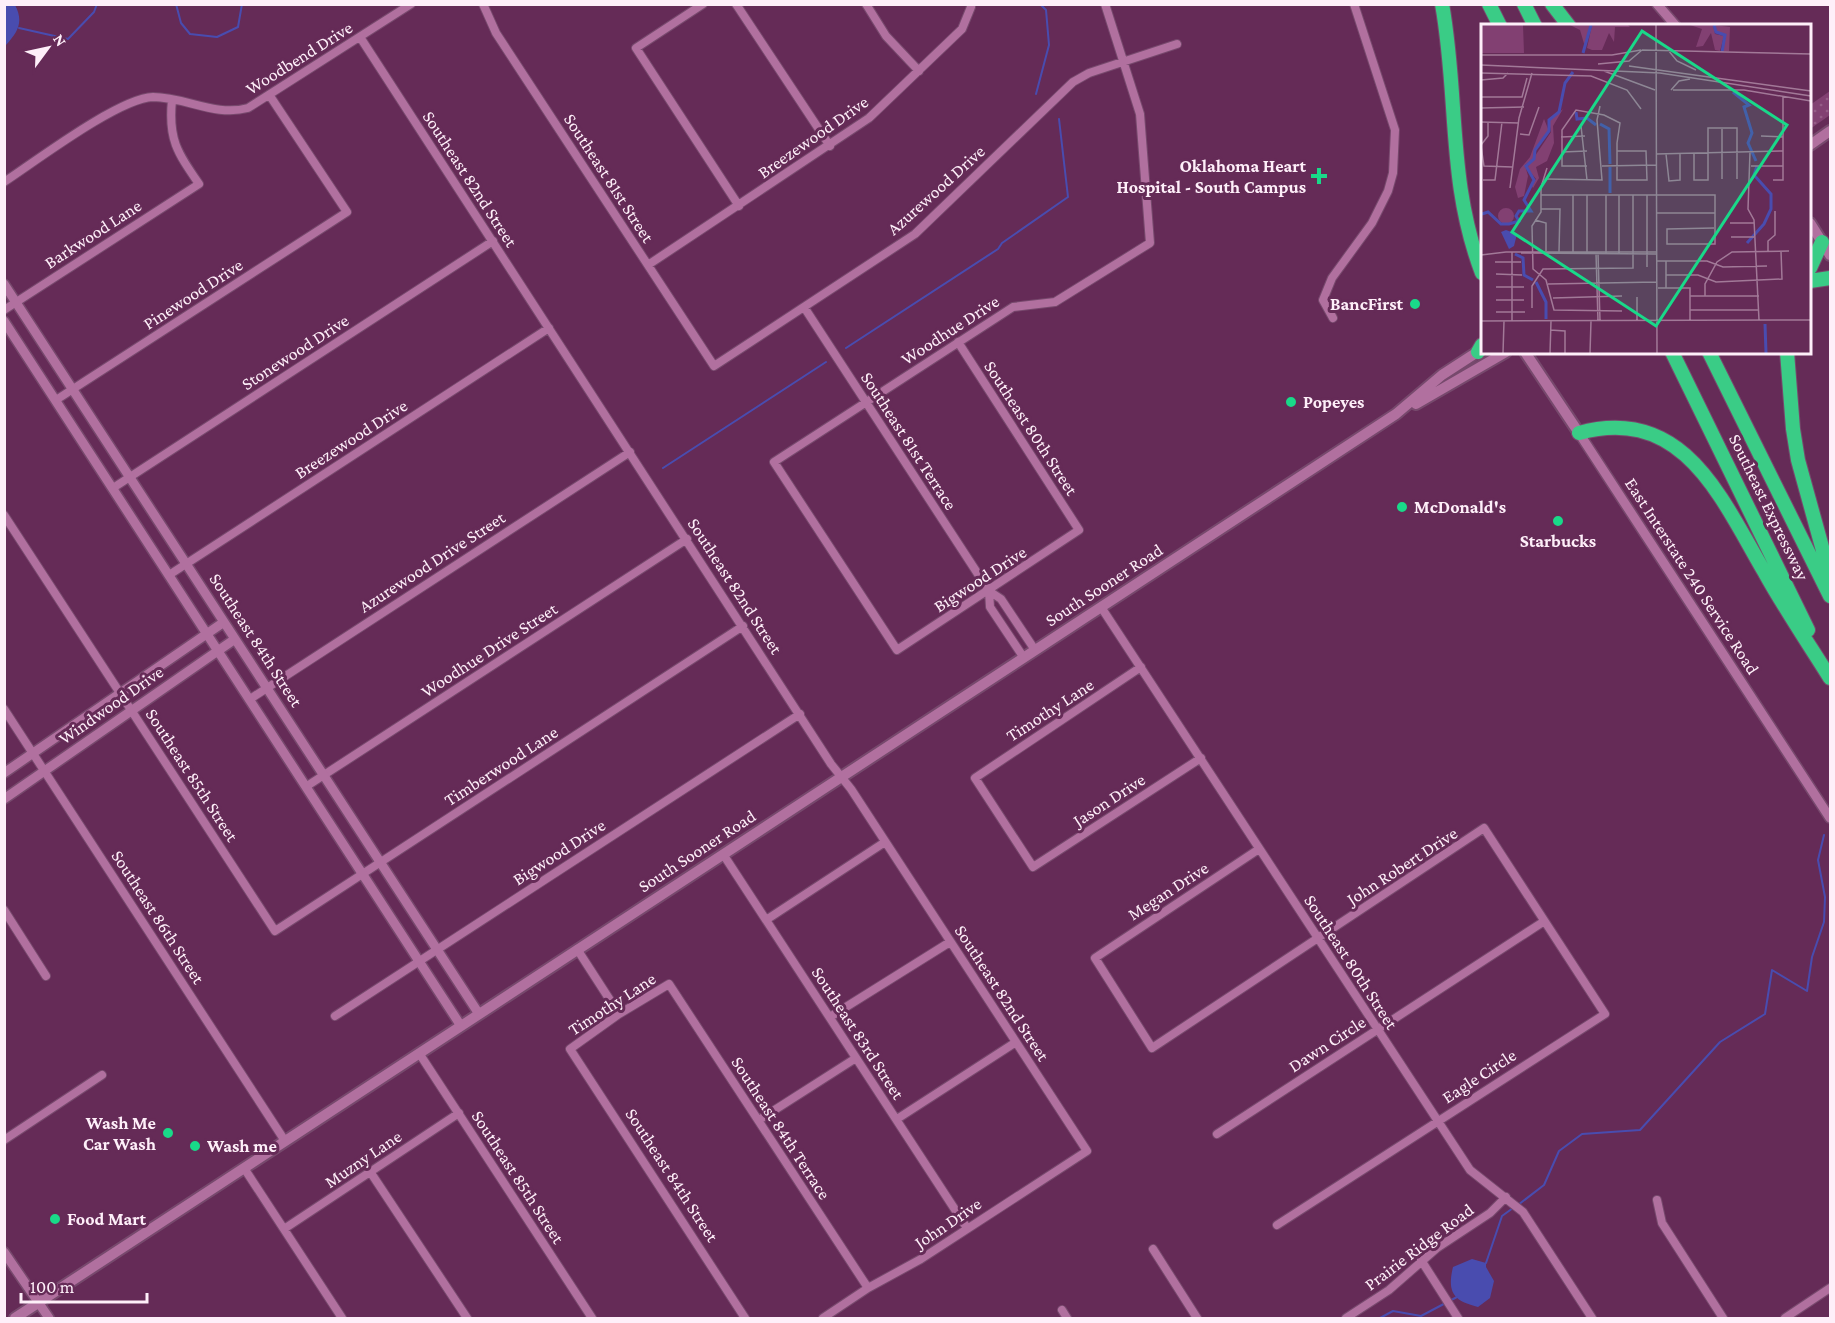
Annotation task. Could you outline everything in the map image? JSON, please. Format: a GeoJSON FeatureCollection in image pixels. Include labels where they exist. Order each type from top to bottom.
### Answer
{"type":"FeatureCollection","features":[{"type":"Feature","properties":{"kind":"highway"},"geometry":{"type":"LineString","coordinates":[[1442,4],[1460,200],[1481,270]]}},
{"type":"Feature","properties":{"kind":"highway"},"geometry":{"type":"LineString","coordinates":[[1489,4],[1499,24]]}},
{"type":"Feature","properties":{"kind":"highway"},"geometry":{"type":"LineString","coordinates":[[1524,4],[1534,24]]}},
{"type":"Feature","properties":{"kind":"highway"},"geometry":{"type":"LineString","coordinates":[[1552,4],[1567,24]]}},
{"type":"Feature","properties":{"kind":"highway"},"geometry":{"type":"LineString","coordinates":[[1811,264],[1822,242]]}},
{"type":"Feature","properties":{"kind":"highway"},"geometry":{"type":"LineString","coordinates":[[1811,281],[1830,279]]}},
{"type":"Feature","properties":{"kind":"highway","name":"Southeast Expressway"},"geometry":{"type":"LineString","coordinates":[[1673,354],[1830,678]]}},
{"type":"Feature","properties":{"kind":"highway","name":"Southeast Expressway"},"geometry":{"type":"LineString","coordinates":[[1710,354],[1830,596]]}},
{"type":"Feature","properties":{"kind":"highway"},"geometry":{"type":"LineString","coordinates":[[1787,354],[1792,429],[1798,460],[1830,576]]}},
{"type":"Feature","properties":{"kind":"highway"},"geometry":{"type":"LineString","coordinates":[[1579,433],[1603,427],[1639,432],[1670,444],[1693,460],[1714,485],[1783,605],[1830,678]]}},
{"type":"Feature","properties":{"kind":"main road"},"geometry":{"type":"LineString","coordinates":[[1811,144],[1830,131]]}},
{"type":"Feature","properties":{"kind":"main road"},"geometry":{"type":"LineString","coordinates":[[1811,226],[1830,255]]}},
{"type":"Feature","properties":{"kind":"main road","name":"South Sooner Road"},"geometry":{"type":"LineString","coordinates":[[1399,412],[1442,375],[1481,349]]}},
{"type":"Feature","properties":{"kind":"main road","name":"South Sooner Road"},"geometry":{"type":"LineString","coordinates":[[15,1318],[1399,412],[1450,387],[1503,354]]}},
{"type":"Feature","properties":{"kind":"main road","name":"East Interstate 240 Service Road"},"geometry":{"type":"LineString","coordinates":[[1526,354],[1579,433]]}},
{"type":"Feature","properties":{"kind":"street","name":"Woodbend Drive"},"geometry":{"type":"LineString","coordinates":[[4,182],[123,105],[145,98],[172,100],[232,111],[248,108],[411,4]]}},
{"type":"Feature","properties":{"kind":"street","name":"Southeast 81st Street"},"geometry":{"type":"LineString","coordinates":[[483,4],[496,33],[714,366]]}},
{"type":"Feature","properties":{"kind":"street"},"geometry":{"type":"LineString","coordinates":[[703,4],[636,48],[739,206]]}},
{"type":"Feature","properties":{"kind":"street"},"geometry":{"type":"LineString","coordinates":[[736,4],[830,146]]}},
{"type":"Feature","properties":{"kind":"street"},"geometry":{"type":"LineString","coordinates":[[866,4],[886,36],[919,71]]}},
{"type":"Feature","properties":{"kind":"street"},"geometry":{"type":"LineString","coordinates":[[1105,4],[1124,62]]}},
{"type":"Feature","properties":{"kind":"street"},"geometry":{"type":"LineString","coordinates":[[1333,318],[1323,300],[1332,278],[1382,204],[1393,176],[1395,151],[1395,130],[1354,4]]}},
{"type":"Feature","properties":{"kind":"street"},"geometry":{"type":"LineString","coordinates":[[1657,4],[1674,24]]}},
{"type":"Feature","properties":{"kind":"street","name":"Breezewood Drive"},"geometry":{"type":"LineString","coordinates":[[648,265],[869,118],[962,29],[971,7]]}},
{"type":"Feature","properties":{"kind":"street","name":"Southeast 82nd Street"},"geometry":{"type":"LineString","coordinates":[[360,37],[1087,1151]]}},
{"type":"Feature","properties":{"kind":"street","name":"Azurewood Drive"},"geometry":{"type":"LineString","coordinates":[[714,366],[915,234],[1073,82],[1089,73],[1177,44]]}},
{"type":"Feature","properties":{"kind":"street","name":"Woodhue Drive"},"geometry":{"type":"LineString","coordinates":[[897,650],[774,462],[1013,307],[1055,303],[1150,243],[1140,114],[1124,62]]}},
{"type":"Feature","properties":{"kind":"street","name":"Pinewood Drive"},"geometry":{"type":"LineString","coordinates":[[56,400],[347,212],[270,96]]}},
{"type":"Feature","properties":{"kind":"street","name":"Barkwood Lane"},"geometry":{"type":"LineString","coordinates":[[4,310],[199,184],[178,154],[171,135],[172,100]]}},
{"type":"Feature","properties":{"kind":"street","name":"Stonewood Drive"},"geometry":{"type":"LineString","coordinates":[[113,488],[493,241]]}},
{"type":"Feature","properties":{"kind":"street","name":"Southeast 84th Street"},"geometry":{"type":"LineString","coordinates":[[4,284],[479,1014]]}},
{"type":"Feature","properties":{"kind":"street","name":"Southeast 81st Terrace"},"geometry":{"type":"LineString","coordinates":[[804,307],[989,591],[1000,599],[1035,650]]}},
{"type":"Feature","properties":{"kind":"street","name":"Southeast 84th Street"},"geometry":{"type":"LineString","coordinates":[[4,321],[461,1026]]}},
{"type":"Feature","properties":{"kind":"street","name":"Breezewood Drive"},"geometry":{"type":"LineString","coordinates":[[169,575],[549,328]]}},
{"type":"Feature","properties":{"kind":"street","name":"Southeast 80th Street"},"geometry":{"type":"LineString","coordinates":[[958,342],[1079,531]]}},
{"type":"Feature","properties":{"kind":"street","name":"East Interstate 240 Service Road"},"geometry":{"type":"LineString","coordinates":[[1579,433],[1830,818]]}},
{"type":"Feature","properties":{"kind":"street","name":"Azurewood Drive Street"},"geometry":{"type":"LineString","coordinates":[[250,699],[630,452]]}},
{"type":"Feature","properties":{"kind":"street","name":"Southeast 85th Street"},"geometry":{"type":"LineString","coordinates":[[4,515],[275,931]]}},
{"type":"Feature","properties":{"kind":"street","name":"Bigwood Drive"},"geometry":{"type":"LineString","coordinates":[[897,650],[1079,531]]}},
{"type":"Feature","properties":{"kind":"street","name":"Woodhue Drive Street"},"geometry":{"type":"LineString","coordinates":[[307,786],[687,539]]}},
{"type":"Feature","properties":{"kind":"street","name":"Southeast 81st Terrace"},"geometry":{"type":"LineString","coordinates":[[989,591],[990,608],[1024,658]]}},
{"type":"Feature","properties":{"kind":"street","name":"Southeast 80th Street"},"geometry":{"type":"LineString","coordinates":[[1101,607],[1470,1170],[1486,1185],[1509,1199],[1536,1232],[1592,1318]]}},
{"type":"Feature","properties":{"kind":"street","name":"Windwood Drive"},"geometry":{"type":"LineString","coordinates":[[4,773],[224,622]]}},
{"type":"Feature","properties":{"kind":"street","name":"Timberwood Lane"},"geometry":{"type":"LineString","coordinates":[[275,931],[743,626]]}},
{"type":"Feature","properties":{"kind":"street","name":"Windwood Drive"},"geometry":{"type":"LineString","coordinates":[[4,799],[236,639]]}},
{"type":"Feature","properties":{"kind":"street","name":"Timothy Lane"},"geometry":{"type":"LineString","coordinates":[[1033,867],[975,778],[1142,668]]}},
{"type":"Feature","properties":{"kind":"street","name":"Southeast 86th Street"},"geometry":{"type":"LineString","coordinates":[[4,709],[285,1141]]}},
{"type":"Feature","properties":{"kind":"street","name":"Bigwood Drive"},"geometry":{"type":"LineString","coordinates":[[335,1016],[800,714]]}},
{"type":"Feature","properties":{"kind":"street","name":"Jason Drive"},"geometry":{"type":"LineString","coordinates":[[1033,867],[1201,758]]}},
{"type":"Feature","properties":{"kind":"street","name":"John Robert Drive"},"geometry":{"type":"LineString","coordinates":[[1152,1048],[1484,828],[1543,922]]}},
{"type":"Feature","properties":{"kind":"street"},"geometry":{"type":"LineString","coordinates":[[766,920],[885,842]]}},
{"type":"Feature","properties":{"kind":"street","name":"Megan Drive"},"geometry":{"type":"LineString","coordinates":[[1152,1048],[1095,958],[1259,849]]}},
{"type":"Feature","properties":{"kind":"street","name":"Southeast 83rd Street"},"geometry":{"type":"LineString","coordinates":[[723,854],[967,1228]]}},
{"type":"Feature","properties":{"kind":"street"},"geometry":{"type":"LineString","coordinates":[[4,910],[46,976]]}},
{"type":"Feature","properties":{"kind":"street","name":"Dawn Circle"},"geometry":{"type":"LineString","coordinates":[[1217,1134],[1543,922]]}},
{"type":"Feature","properties":{"kind":"street","name":"Eagle Circle"},"geometry":{"type":"LineString","coordinates":[[1277,1225],[1605,1014],[1543,922]]}},
{"type":"Feature","properties":{"kind":"street"},"geometry":{"type":"LineString","coordinates":[[830,1017],[950,942]]}},
{"type":"Feature","properties":{"kind":"street"},"geometry":{"type":"LineString","coordinates":[[577,950],[619,1014]]}},
{"type":"Feature","properties":{"kind":"street","name":"Timothy Lane"},"geometry":{"type":"LineString","coordinates":[[570,1049],[619,1014],[669,984]]}},
{"type":"Feature","properties":{"kind":"street","name":"Southeast 84th Terrace"},"geometry":{"type":"LineString","coordinates":[[669,984],[868,1288]]}},
{"type":"Feature","properties":{"kind":"street"},"geometry":{"type":"LineString","coordinates":[[897,1119],[1016,1042]]}},
{"type":"Feature","properties":{"kind":"street","name":"Southeast 84th Street"},"geometry":{"type":"LineString","coordinates":[[570,1049],[745,1318]]}},
{"type":"Feature","properties":{"kind":"street","name":"Southeast 85th Street"},"geometry":{"type":"LineString","coordinates":[[419,1053],[592,1318]]}},
{"type":"Feature","properties":{"kind":"street"},"geometry":{"type":"LineString","coordinates":[[759,1120],[856,1058]]}},
{"type":"Feature","properties":{"kind":"street"},"geometry":{"type":"LineString","coordinates":[[4,1140],[102,1075]]}},
{"type":"Feature","properties":{"kind":"street","name":"Muzny Lane"},"geometry":{"type":"LineString","coordinates":[[284,1229],[459,1113]]}},
{"type":"Feature","properties":{"kind":"street","name":"John Drive"},"geometry":{"type":"LineString","coordinates":[[823,1318],[868,1288],[921,1259],[1087,1151]]}},
{"type":"Feature","properties":{"kind":"street"},"geometry":{"type":"LineString","coordinates":[[243,1168],[342,1318]]}},
{"type":"Feature","properties":{"kind":"street"},"geometry":{"type":"LineString","coordinates":[[371,1173],[467,1318]]}},
{"type":"Feature","properties":{"kind":"street","name":"Prairie Ridge Road"},"geometry":{"type":"LineString","coordinates":[[1346,1318],[1389,1290],[1421,1260],[1509,1199]]}},
{"type":"Feature","properties":{"kind":"street"},"geometry":{"type":"LineString","coordinates":[[1658,1200],[1662,1223],[1724,1318]]}},
{"type":"Feature","properties":{"kind":"street"},"geometry":{"type":"LineString","coordinates":[[1152,1249],[1197,1318]]}},
{"type":"Feature","properties":{"kind":"street"},"geometry":{"type":"LineString","coordinates":[[4,1252],[49,1318]]}},
{"type":"Feature","properties":{"kind":"street"},"geometry":{"type":"LineString","coordinates":[[1421,1260],[1458,1318]]}},
{"type":"Feature","properties":{"kind":"street"},"geometry":{"type":"LineString","coordinates":[[1785,1318],[1830,1288]]}},
{"type":"Feature","properties":{"kind":"street"},"geometry":{"type":"LineString","coordinates":[[1062,1310],[1068,1318]]}},
{"type":"Feature","properties":{"kind":"shaded area"},"geometry":{"type":"Polygon","coordinates":[[[5,4],[15,5],[19,22],[16,31],[5,46],[5,4]]]}},
{"type":"Feature","properties":{"kind":"shaded area"},"geometry":{"type":"Polygon","coordinates":[[[1830,91],[1830,115],[1811,128],[1811,104],[1830,91]]]}},
{"type":"Feature","properties":{"kind":"shaded area"},"geometry":{"type":"Polygon","coordinates":[[[1472,1259],[1486,1263],[1494,1281],[1490,1298],[1478,1307],[1458,1298],[1454,1294],[1451,1283],[1453,1267],[1472,1259]]]}},
{"type":"Feature","properties":{"kind":"waterway"},"geometry":{"type":"LineString","coordinates":[[19,28],[68,39],[94,12],[97,4]]}},
{"type":"Feature","properties":{"kind":"waterway"},"geometry":{"type":"LineString","coordinates":[[176,4],[181,23],[190,34],[217,37],[238,27],[242,4]]}},
{"type":"Feature","properties":{"kind":"waterway"},"geometry":{"type":"LineString","coordinates":[[1036,94],[1049,45],[1046,10],[1040,4]]}},
{"type":"Feature","properties":{"kind":"waterway"},"geometry":{"type":"LineString","coordinates":[[846,348],[998,249],[1002,243],[1068,197],[1059,119]]}},
{"type":"Feature","properties":{"kind":"waterway"},"geometry":{"type":"LineString","coordinates":[[663,468],[826,362]]}},
{"type":"Feature","properties":{"kind":"waterway"},"geometry":{"type":"LineString","coordinates":[[1518,1205],[1544,1185],[1559,1151],[1582,1134],[1640,1130],[1720,1042],[1765,1014],[1772,970],[1807,991],[1812,957],[1824,922],[1825,897],[1818,860],[1824,835]]}},
{"type":"Feature","properties":{"kind":"waterway"},"geometry":{"type":"LineString","coordinates":[[1486,1263],[1502,1216],[1513,1208]]}},
{"type":"Feature","properties":{"kind":"waterway"},"geometry":{"type":"LineString","coordinates":[[1380,1318],[1393,1311],[1421,1316],[1457,1297]]}},
{"type":"Feature","properties":{"kind":"place","name":"Oklahoma Heart Hospital - South Campus"},"geometry":{"type":"Point","coordinates":[1319,176]}},
{"type":"Feature","properties":{"kind":"place","name":"BancFirst"},"geometry":{"type":"Point","coordinates":[1415,304]}},
{"type":"Feature","properties":{"kind":"place","name":"Popeyes"},"geometry":{"type":"Point","coordinates":[1291,402]}},
{"type":"Feature","properties":{"kind":"place","name":"McDonald's"},"geometry":{"type":"Point","coordinates":[1402,507]}},
{"type":"Feature","properties":{"kind":"place","name":"Starbucks"},"geometry":{"type":"Point","coordinates":[1558,521]}},
{"type":"Feature","properties":{"kind":"place","name":"Wash Me Car Wash"},"geometry":{"type":"Point","coordinates":[168,1133]}},
{"type":"Feature","properties":{"kind":"place","name":"Wash me"},"geometry":{"type":"Point","coordinates":[195,1146]}},
{"type":"Feature","properties":{"kind":"place","name":"Food Mart"},"geometry":{"type":"Point","coordinates":[55,1219]}}]}
